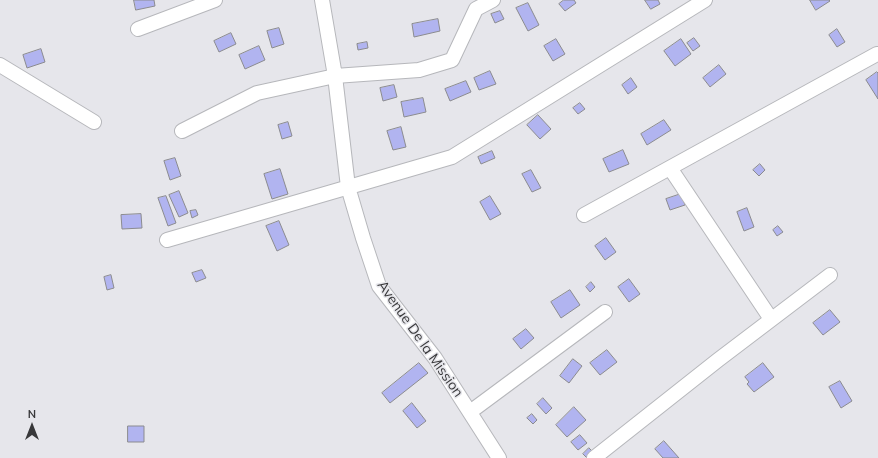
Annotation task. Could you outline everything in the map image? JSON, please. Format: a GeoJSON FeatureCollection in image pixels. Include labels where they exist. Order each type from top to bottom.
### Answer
{"type":"FeatureCollection","features":[{"type":"Feature","properties":{"kind":"street"},"geometry":{"type":"LineString","coordinates":[[138,29],[216,0]]}},
{"type":"Feature","properties":{"kind":"street","name":"Avenue De la Mission"},"geometry":{"type":"LineString","coordinates":[[322,0],[335,76],[348,187],[379,286],[435,358],[499,458]]}},
{"type":"Feature","properties":{"kind":"street"},"geometry":{"type":"LineString","coordinates":[[182,130],[257,93],[335,76],[420,70],[452,60],[476,9],[493,0]]}},
{"type":"Feature","properties":{"kind":"street"},"geometry":{"type":"LineString","coordinates":[[167,240],[452,157],[705,0]]}},
{"type":"Feature","properties":{"kind":"street"},"geometry":{"type":"LineString","coordinates":[[584,215],[877,54]]}},
{"type":"Feature","properties":{"kind":"street"},"geometry":{"type":"LineString","coordinates":[[0,65],[94,122]]}},
{"type":"Feature","properties":{"kind":"street"},"geometry":{"type":"LineString","coordinates":[[670,168],[771,319]]}},
{"type":"Feature","properties":{"kind":"street"},"geometry":{"type":"LineString","coordinates":[[594,458],[771,319],[830,276]]}},
{"type":"Feature","properties":{"kind":"street"},"geometry":{"type":"LineString","coordinates":[[470,412],[605,312]]}},
{"type":"Feature","properties":{"kind":"building"},"geometry":{"type":"Polygon","coordinates":[[[134,0],[154,0],[155,6],[136,10],[134,0]]]}},
{"type":"Feature","properties":{"kind":"building"},"geometry":{"type":"Polygon","coordinates":[[[564,0],[574,0],[576,3],[565,11],[559,4],[564,0]]]}},
{"type":"Feature","properties":{"kind":"building"},"geometry":{"type":"Polygon","coordinates":[[[645,0],[658,0],[660,4],[651,9],[645,0]]]}},
{"type":"Feature","properties":{"kind":"building"},"geometry":{"type":"Polygon","coordinates":[[[810,0],[829,0],[830,1],[816,10],[810,0]]]}},
{"type":"Feature","properties":{"kind":"building"},"geometry":{"type":"Polygon","coordinates":[[[528,3],[539,25],[528,31],[516,8],[528,3]]]}},
{"type":"Feature","properties":{"kind":"building"},"geometry":{"type":"Polygon","coordinates":[[[500,11],[504,19],[495,23],[491,14],[500,11]]]}},
{"type":"Feature","properties":{"kind":"building"},"geometry":{"type":"Polygon","coordinates":[[[438,19],[440,31],[414,37],[412,24],[438,19]]]}},
{"type":"Feature","properties":{"kind":"building"},"geometry":{"type":"Polygon","coordinates":[[[279,28],[284,44],[272,48],[267,31],[279,28]]]}},
{"type":"Feature","properties":{"kind":"building"},"geometry":{"type":"Polygon","coordinates":[[[837,29],[845,42],[837,47],[829,35],[837,29]]]}},
{"type":"Feature","properties":{"kind":"building"},"geometry":{"type":"Polygon","coordinates":[[[231,33],[236,44],[219,52],[214,41],[231,33]]]}},
{"type":"Feature","properties":{"kind":"building"},"geometry":{"type":"Polygon","coordinates":[[[694,38],[700,46],[693,51],[687,43],[694,38]]]}},
{"type":"Feature","properties":{"kind":"building"},"geometry":{"type":"Polygon","coordinates":[[[556,39],[565,54],[553,61],[544,46],[556,39]]]}},
{"type":"Feature","properties":{"kind":"building"},"geometry":{"type":"Polygon","coordinates":[[[681,39],[691,54],[675,66],[664,51],[681,39]]]}},
{"type":"Feature","properties":{"kind":"building"},"geometry":{"type":"Polygon","coordinates":[[[367,42],[368,48],[358,50],[357,44],[367,42]]]}},
{"type":"Feature","properties":{"kind":"building"},"geometry":{"type":"Polygon","coordinates":[[[259,46],[265,60],[245,69],[239,55],[259,46]]]}},
{"type":"Feature","properties":{"kind":"building"},"geometry":{"type":"Polygon","coordinates":[[[41,49],[45,62],[27,68],[23,55],[41,49]]]}},
{"type":"Feature","properties":{"kind":"building"},"geometry":{"type":"Polygon","coordinates":[[[719,65],[726,74],[710,87],[703,78],[719,65]]]}},
{"type":"Feature","properties":{"kind":"building"},"geometry":{"type":"Polygon","coordinates":[[[490,71],[496,84],[479,90],[474,78],[490,71]]]}},
{"type":"Feature","properties":{"kind":"building"},"geometry":{"type":"Polygon","coordinates":[[[877,72],[878,73],[878,99],[866,80],[877,72]]]}},
{"type":"Feature","properties":{"kind":"building"},"geometry":{"type":"Polygon","coordinates":[[[631,78],[637,87],[628,94],[622,85],[631,78]]]}},
{"type":"Feature","properties":{"kind":"building"},"geometry":{"type":"Polygon","coordinates":[[[466,81],[471,92],[450,101],[445,89],[466,81]]]}},
{"type":"Feature","properties":{"kind":"building"},"geometry":{"type":"Polygon","coordinates":[[[394,85],[397,97],[383,101],[380,88],[394,85]]]}},
{"type":"Feature","properties":{"kind":"building"},"geometry":{"type":"Polygon","coordinates":[[[423,98],[426,112],[404,117],[401,102],[423,98]]]}},
{"type":"Feature","properties":{"kind":"building"},"geometry":{"type":"Polygon","coordinates":[[[580,103],[585,109],[578,114],[573,108],[580,103]]]}},
{"type":"Feature","properties":{"kind":"building"},"geometry":{"type":"Polygon","coordinates":[[[538,115],[551,129],[540,139],[527,125],[538,115]]]}},
{"type":"Feature","properties":{"kind":"building"},"geometry":{"type":"Polygon","coordinates":[[[664,120],[671,130],[647,145],[641,134],[664,120]]]}},
{"type":"Feature","properties":{"kind":"building"},"geometry":{"type":"Polygon","coordinates":[[[288,122],[292,136],[282,139],[278,125],[288,122]]]}},
{"type":"Feature","properties":{"kind":"building"},"geometry":{"type":"Polygon","coordinates":[[[401,127],[406,147],[393,150],[387,131],[401,127]]]}},
{"type":"Feature","properties":{"kind":"building"},"geometry":{"type":"Polygon","coordinates":[[[623,150],[629,164],[609,172],[603,159],[623,150]]]}},
{"type":"Feature","properties":{"kind":"building"},"geometry":{"type":"Polygon","coordinates":[[[492,151],[495,158],[481,164],[478,157],[492,151]]]}},
{"type":"Feature","properties":{"kind":"building"},"geometry":{"type":"Polygon","coordinates":[[[175,158],[181,176],[170,180],[164,161],[175,158]]]}},
{"type":"Feature","properties":{"kind":"building"},"geometry":{"type":"Polygon","coordinates":[[[760,164],[765,170],[759,176],[753,170],[760,164]]]}},
{"type":"Feature","properties":{"kind":"building"},"geometry":{"type":"Polygon","coordinates":[[[280,169],[288,194],[272,199],[264,174],[280,169]]]}},
{"type":"Feature","properties":{"kind":"building"},"geometry":{"type":"Polygon","coordinates":[[[531,170],[541,188],[532,192],[522,174],[531,170]]]}},
{"type":"Feature","properties":{"kind":"building"},"geometry":{"type":"Polygon","coordinates":[[[179,191],[188,213],[179,217],[169,195],[179,191]]]}},
{"type":"Feature","properties":{"kind":"building"},"geometry":{"type":"Polygon","coordinates":[[[681,194],[685,205],[670,210],[666,199],[681,194]]]}},
{"type":"Feature","properties":{"kind":"building"},"geometry":{"type":"Polygon","coordinates":[[[166,196],[176,223],[168,226],[158,198],[166,196]]]}},
{"type":"Feature","properties":{"kind":"building"},"geometry":{"type":"Polygon","coordinates":[[[490,196],[501,214],[490,220],[480,202],[490,196]]]}},
{"type":"Feature","properties":{"kind":"building"},"geometry":{"type":"Polygon","coordinates":[[[747,208],[754,227],[744,231],[737,212],[747,208]]]}},
{"type":"Feature","properties":{"kind":"building"},"geometry":{"type":"Polygon","coordinates":[[[196,210],[198,215],[192,218],[190,211],[196,210]]]}},
{"type":"Feature","properties":{"kind":"building"},"geometry":{"type":"Polygon","coordinates":[[[141,214],[142,228],[122,229],[121,215],[141,214]]]}},
{"type":"Feature","properties":{"kind":"building"},"geometry":{"type":"Polygon","coordinates":[[[279,221],[289,245],[277,251],[266,226],[279,221]]]}},
{"type":"Feature","properties":{"kind":"building"},"geometry":{"type":"Polygon","coordinates":[[[778,226],[783,232],[777,236],[773,230],[778,226]]]}},
{"type":"Feature","properties":{"kind":"building"},"geometry":{"type":"Polygon","coordinates":[[[606,238],[616,252],[605,260],[595,246],[606,238]]]}},
{"type":"Feature","properties":{"kind":"building"},"geometry":{"type":"Polygon","coordinates":[[[202,270],[206,278],[196,282],[192,273],[202,270]]]}},
{"type":"Feature","properties":{"kind":"building"},"geometry":{"type":"Polygon","coordinates":[[[111,275],[114,288],[107,290],[104,277],[111,275]]]}},
{"type":"Feature","properties":{"kind":"building"},"geometry":{"type":"Polygon","coordinates":[[[629,279],[640,294],[629,302],[618,287],[629,279]]]}},
{"type":"Feature","properties":{"kind":"building"},"geometry":{"type":"Polygon","coordinates":[[[591,282],[595,287],[590,292],[586,287],[591,282]]]}},
{"type":"Feature","properties":{"kind":"building"},"geometry":{"type":"Polygon","coordinates":[[[570,290],[580,305],[561,318],[551,302],[570,290]]]}},
{"type":"Feature","properties":{"kind":"building"},"geometry":{"type":"Polygon","coordinates":[[[830,310],[840,322],[823,335],[813,323],[830,310]]]}},
{"type":"Feature","properties":{"kind":"building"},"geometry":{"type":"Polygon","coordinates":[[[526,329],[534,338],[521,349],[513,339],[526,329]]]}},
{"type":"Feature","properties":{"kind":"building"},"geometry":{"type":"Polygon","coordinates":[[[607,350],[617,362],[600,375],[590,363],[607,350]]]}},
{"type":"Feature","properties":{"kind":"building"},"geometry":{"type":"Polygon","coordinates":[[[573,359],[582,366],[569,383],[560,376],[573,359]]]}},
{"type":"Feature","properties":{"kind":"building"},"geometry":{"type":"Polygon","coordinates":[[[419,363],[428,373],[390,403],[382,393],[419,363]]]}},
{"type":"Feature","properties":{"kind":"building"},"geometry":{"type":"Polygon","coordinates":[[[763,363],[774,377],[754,392],[747,384],[749,382],[745,377],[763,363]]]}},
{"type":"Feature","properties":{"kind":"building"},"geometry":{"type":"Polygon","coordinates":[[[840,381],[852,401],[841,408],[829,387],[840,381]]]}},
{"type":"Feature","properties":{"kind":"building"},"geometry":{"type":"Polygon","coordinates":[[[543,398],[552,408],[546,414],[537,404],[543,398]]]}},
{"type":"Feature","properties":{"kind":"building"},"geometry":{"type":"Polygon","coordinates":[[[412,403],[426,421],[417,428],[403,411],[412,403]]]}},
{"type":"Feature","properties":{"kind":"building"},"geometry":{"type":"Polygon","coordinates":[[[574,407],[586,420],[567,437],[556,425],[574,407]]]}},
{"type":"Feature","properties":{"kind":"building"},"geometry":{"type":"Polygon","coordinates":[[[532,414],[537,420],[533,424],[527,418],[532,414]]]}},
{"type":"Feature","properties":{"kind":"building"},"geometry":{"type":"Polygon","coordinates":[[[128,426],[144,426],[144,442],[128,442],[128,426]]]}},
{"type":"Feature","properties":{"kind":"building"},"geometry":{"type":"Polygon","coordinates":[[[580,435],[587,443],[578,450],[571,442],[580,435]]]}},
{"type":"Feature","properties":{"kind":"building"},"geometry":{"type":"Polygon","coordinates":[[[664,441],[679,458],[663,458],[655,449],[664,441]]]}},
{"type":"Feature","properties":{"kind":"building"},"geometry":{"type":"Polygon","coordinates":[[[589,448],[594,453],[587,458],[583,454],[589,448]]]}}]}
